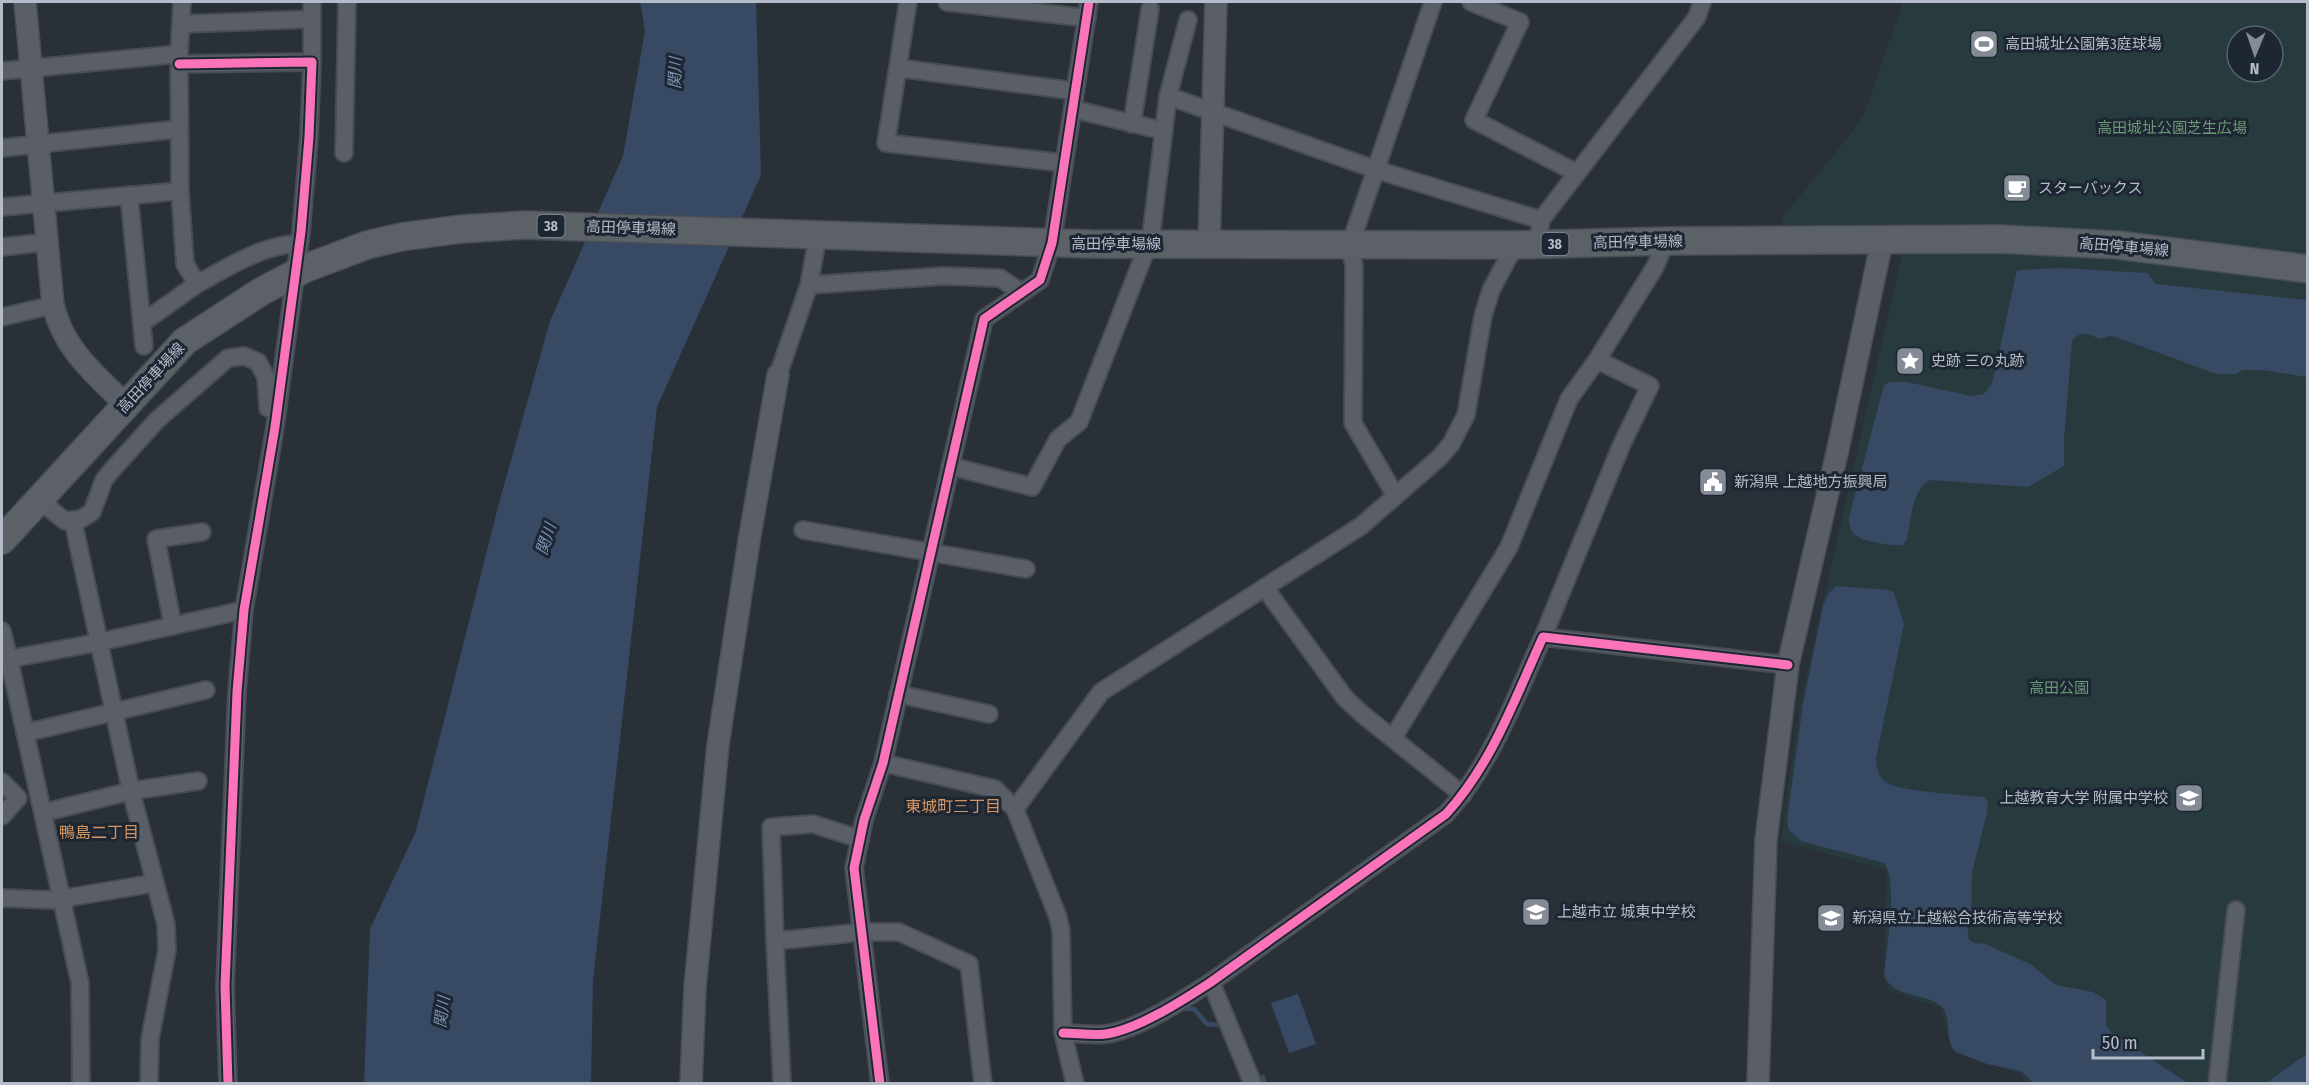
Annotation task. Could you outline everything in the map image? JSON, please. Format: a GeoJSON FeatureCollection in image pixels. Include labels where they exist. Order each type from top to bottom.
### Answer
{"type":"FeatureCollection","features":[{"type":"Feature","properties":{"kind":"main road","name":"高田停車場線"},"geometry":{"type":"LineString","coordinates":[[5,527],[38,499],[185,341],[262,291],[300,262],[401,237],[492,226],[525,225],[1052,243],[1150,244],[1350,244],[1531,237],[1666,241],[2000,239],[2118,245],[2307,269]]}},
{"type":"Feature","properties":{"kind":"street"},"geometry":{"type":"LineString","coordinates":[[26,2],[53,305],[67,342],[79,359],[126,405]]}},
{"type":"Feature","properties":{"kind":"street"},"geometry":{"type":"LineString","coordinates":[[182,2],[179,59],[180,190],[185,264],[196,284]]}},
{"type":"Feature","properties":{"kind":"street"},"geometry":{"type":"LineString","coordinates":[[228,1083],[225,986],[228,878],[234,746],[244,610],[300,262],[312,62],[312,2]]}},
{"type":"Feature","properties":{"kind":"street"},"geometry":{"type":"LineString","coordinates":[[344,153],[347,2]]}},
{"type":"Feature","properties":{"kind":"street"},"geometry":{"type":"LineString","coordinates":[[908,2],[886,143],[1064,163]]}},
{"type":"Feature","properties":{"kind":"street"},"geometry":{"type":"LineString","coordinates":[[880,1083],[854,868],[860,839],[883,763],[984,319],[1021,291],[1040,280],[1052,243],[1088,10],[947,2]]}},
{"type":"Feature","properties":{"kind":"street"},"geometry":{"type":"LineString","coordinates":[[1209,244],[1216,2]]}},
{"type":"Feature","properties":{"kind":"street"},"geometry":{"type":"LineString","coordinates":[[1395,495],[1353,423],[1353,266],[1350,244],[1433,2]]}},
{"type":"Feature","properties":{"kind":"street"},"geometry":{"type":"LineString","coordinates":[[1471,2],[1520,22],[1474,120],[1577,173]]}},
{"type":"Feature","properties":{"kind":"street"},"geometry":{"type":"LineString","coordinates":[[1015,809],[1101,692],[1361,526],[1439,459],[1461,426],[1470,400],[1483,316],[1491,290],[1577,173],[1697,17],[1702,2]]}},
{"type":"Feature","properties":{"kind":"street"},"geometry":{"type":"LineString","coordinates":[[1132,124],[1150,9]]}},
{"type":"Feature","properties":{"kind":"street"},"geometry":{"type":"LineString","coordinates":[[181,24],[312,19]]}},
{"type":"Feature","properties":{"kind":"street"},"geometry":{"type":"LineString","coordinates":[[950,466],[1032,487],[1058,439],[1079,422],[1150,244],[1168,96],[1188,20]]}},
{"type":"Feature","properties":{"kind":"street"},"geometry":{"type":"LineString","coordinates":[[2,71],[179,59],[312,62]]}},
{"type":"Feature","properties":{"kind":"street"},"geometry":{"type":"LineString","coordinates":[[898,68],[1076,91]]}},
{"type":"Feature","properties":{"kind":"street"},"geometry":{"type":"LineString","coordinates":[[1168,96],[1377,170],[1531,237]]}},
{"type":"Feature","properties":{"kind":"street"},"geometry":{"type":"LineString","coordinates":[[1073,109],[1164,132]]}},
{"type":"Feature","properties":{"kind":"street"},"geometry":{"type":"LineString","coordinates":[[2,148],[179,129]]}},
{"type":"Feature","properties":{"kind":"street"},"geometry":{"type":"LineString","coordinates":[[2,207],[45,201],[180,190]]}},
{"type":"Feature","properties":{"kind":"street"},"geometry":{"type":"LineString","coordinates":[[129,195],[144,346]]}},
{"type":"Feature","properties":{"kind":"street"},"geometry":{"type":"LineString","coordinates":[[691,1083],[695,988],[718,745],[749,541],[778,375],[809,285],[809,235]]}},
{"type":"Feature","properties":{"kind":"street"},"geometry":{"type":"LineString","coordinates":[[1758,1083],[1766,840],[1788,665],[1838,449],[1882,240]]}},
{"type":"Feature","properties":{"kind":"street"},"geometry":{"type":"LineString","coordinates":[[1393,738],[1509,547],[1569,399],[1597,360],[1655,267],[1666,241]]}},
{"type":"Feature","properties":{"kind":"street"},"geometry":{"type":"LineString","coordinates":[[2,247],[47,242]]}},
{"type":"Feature","properties":{"kind":"street"},"geometry":{"type":"LineString","coordinates":[[142,323],[196,284],[236,263],[272,248],[300,262]]}},
{"type":"Feature","properties":{"kind":"street"},"geometry":{"type":"LineString","coordinates":[[809,285],[944,276],[1000,278],[1021,291]]}},
{"type":"Feature","properties":{"kind":"street"},"geometry":{"type":"LineString","coordinates":[[2,317],[53,305]]}},
{"type":"Feature","properties":{"kind":"street"},"geometry":{"type":"LineString","coordinates":[[38,499],[65,521],[73,521],[92,512],[104,480],[157,420],[228,358],[244,356],[258,362],[266,376],[268,420],[274,427]]}},
{"type":"Feature","properties":{"kind":"street"},"geometry":{"type":"LineString","coordinates":[[1063,1033],[1105,1034],[1128,1027],[1173,1005],[1211,982],[1446,814],[1463,795],[1491,750],[1543,637],[1621,446],[1650,386],[1597,360]]}},
{"type":"Feature","properties":{"kind":"street"},"geometry":{"type":"LineString","coordinates":[[73,521],[131,791],[166,924],[167,950],[150,1039],[149,1083]]}},
{"type":"Feature","properties":{"kind":"street"},"geometry":{"type":"LineString","coordinates":[[803,530],[1026,569]]}},
{"type":"Feature","properties":{"kind":"street"},"geometry":{"type":"LineString","coordinates":[[173,626],[156,539],[202,532]]}},
{"type":"Feature","properties":{"kind":"street"},"geometry":{"type":"LineString","coordinates":[[1265,588],[1345,698],[1463,795]]}},
{"type":"Feature","properties":{"kind":"street"},"geometry":{"type":"LineString","coordinates":[[9,659],[100,642],[244,610]]}},
{"type":"Feature","properties":{"kind":"street"},"geometry":{"type":"LineString","coordinates":[[2,631],[80,983],[81,1083]]}},
{"type":"Feature","properties":{"kind":"street"},"geometry":{"type":"LineString","coordinates":[[1543,637],[1788,665]]}},
{"type":"Feature","properties":{"kind":"street"},"geometry":{"type":"LineString","coordinates":[[25,733],[206,690]]}},
{"type":"Feature","properties":{"kind":"street"},"geometry":{"type":"LineString","coordinates":[[898,694],[989,714]]}},
{"type":"Feature","properties":{"kind":"street"},"geometry":{"type":"LineString","coordinates":[[883,763],[995,789],[1015,809],[1058,917],[1061,931],[1063,1033],[1075,1083]]}},
{"type":"Feature","properties":{"kind":"street"},"geometry":{"type":"LineString","coordinates":[[54,810],[131,791],[198,781]]}},
{"type":"Feature","properties":{"kind":"street"},"geometry":{"type":"LineString","coordinates":[[2,782],[18,798],[2,816]]}},
{"type":"Feature","properties":{"kind":"street"},"geometry":{"type":"LineString","coordinates":[[782,1083],[771,826],[813,824],[860,839]]}},
{"type":"Feature","properties":{"kind":"street"},"geometry":{"type":"LineString","coordinates":[[2,898],[61,899],[155,883]]}},
{"type":"Feature","properties":{"kind":"street"},"geometry":{"type":"LineString","coordinates":[[2217,1083],[2236,910]]}},
{"type":"Feature","properties":{"kind":"street"},"geometry":{"type":"LineString","coordinates":[[775,941],[863,932],[899,932],[969,964],[983,1083]]}},
{"type":"Feature","properties":{"kind":"street"},"geometry":{"type":"LineString","coordinates":[[1211,982],[1253,1083]]}},
{"type":"Feature","properties":{"kind":"green space","name":"高田公園"},"geometry":{"type":"Polygon","coordinates":[[[1903,2],[2307,2],[2307,1083],[2027,1083],[2020,1074],[1951,1050],[1941,1008],[1889,990],[1884,965],[1887,870],[1781,841],[1800,704],[1901,259],[1900,225],[1784,225],[1781,219],[1849,136],[1865,112],[1903,2]]]}},
{"type":"Feature","properties":{"kind":"water","name":"関川"},"geometry":{"type":"Polygon","coordinates":[[[640,2],[756,2],[761,175],[657,407],[593,981],[591,1083],[364,1084],[370,929],[416,831],[499,503],[550,321],[623,156],[645,31],[640,2]]]}},
{"type":"Feature","properties":{"kind":"water"},"geometry":{"type":"Polygon","coordinates":[[[2060,268],[2147,273],[2156,284],[2307,300],[2307,377],[2262,370],[2216,374],[2116,337],[2108,336],[2101,339],[2086,334],[2079,335],[2072,341],[2064,466],[2028,487],[1930,480],[1919,490],[1911,515],[1907,539],[1903,545],[1872,542],[1853,533],[1849,517],[1884,385],[1889,382],[1907,382],[1971,396],[1984,394],[1992,383],[2017,270],[2060,268]]]}},
{"type":"Feature","properties":{"kind":"water"},"geometry":{"type":"Polygon","coordinates":[[[1836,586],[1890,590],[1894,593],[1904,624],[1876,758],[1882,778],[1894,786],[1985,797],[1988,802],[1972,873],[1971,917],[1967,924],[1969,940],[1985,944],[2030,964],[2056,985],[2093,992],[2106,1000],[2106,1026],[2113,1034],[2188,1083],[2034,1083],[2021,1071],[1987,1064],[1956,1052],[1950,1041],[1947,1017],[1942,1007],[1928,999],[1895,988],[1884,976],[1891,884],[1884,863],[1801,841],[1789,830],[1787,821],[1803,704],[1823,606],[1829,593],[1836,586]]]}},
{"type":"Feature","properties":{"kind":"water"},"geometry":{"type":"Polygon","coordinates":[[[1298,994],[1316,1044],[1289,1053],[1271,1003],[1298,994]]]}},
{"type":"Feature","properties":{"kind":"water"},"geometry":{"type":"Polygon","coordinates":[[[2307,1055],[2307,1083],[2266,1083],[2304,1056],[2307,1055]]]}},
{"type":"Feature","properties":{"kind":"waterway"},"geometry":{"type":"LineString","coordinates":[[1182,1009],[1194,1009],[1207,1024],[1223,1025]]}},
{"type":"Feature","properties":{"kind":"waterway"},"geometry":{"type":"LineString","coordinates":[[1263,1077],[1265,1084]]}},
{"type":"Feature","properties":{"kind":"cycle path"},"geometry":{"type":"LineString","coordinates":[[880,1084],[854,868],[864,820],[883,763],[984,319],[1040,280],[1052,243],[1089,2]]}},
{"type":"Feature","properties":{"kind":"cycle path"},"geometry":{"type":"LineString","coordinates":[[179,64],[312,62],[309,137],[301,232],[275,427],[244,610],[237,692],[225,986],[228,1084]]}},
{"type":"Feature","properties":{"kind":"cycle path"},"geometry":{"type":"LineString","coordinates":[[1063,1033],[1101,1035],[1119,1031],[1174,1005],[1211,982],[1446,814],[1477,774],[1490,752],[1543,637],[1788,665]]}},
{"type":"Feature","properties":{"kind":"place","name":"高田城址公園第3庭球場"},"geometry":{"type":"Point","coordinates":[1984,44]}},
{"type":"Feature","properties":{"kind":"place","name":"スターバックス"},"geometry":{"type":"Point","coordinates":[2017,188]}},
{"type":"Feature","properties":{"kind":"place","name":"史跡 三の丸跡"},"geometry":{"type":"Point","coordinates":[1910,361]}},
{"type":"Feature","properties":{"kind":"place","name":"新潟県 上越地方振興局"},"geometry":{"type":"Point","coordinates":[1713,482]}},
{"type":"Feature","properties":{"kind":"place","name":"上越教育大学 附属中学校"},"geometry":{"type":"Point","coordinates":[2189,798]}},
{"type":"Feature","properties":{"kind":"place","name":"上越市立 城東中学校"},"geometry":{"type":"Point","coordinates":[1536,912]}},
{"type":"Feature","properties":{"kind":"place","name":"新潟県立上越総合技術高等学校"},"geometry":{"type":"Point","coordinates":[1831,918]}},
{"type":"Feature","properties":{"kind":"district","name":"東城町三丁目"},"geometry":{"type":"Point","coordinates":[953,806]}},
{"type":"Feature","properties":{"kind":"district","name":"鴨島二丁目"},"geometry":{"type":"Point","coordinates":[99,832]}},
{"type":"Feature","properties":{"kind":"park label","name":"高田城址公園芝生広場"},"geometry":{"type":"Point","coordinates":[2172,128]}}]}
